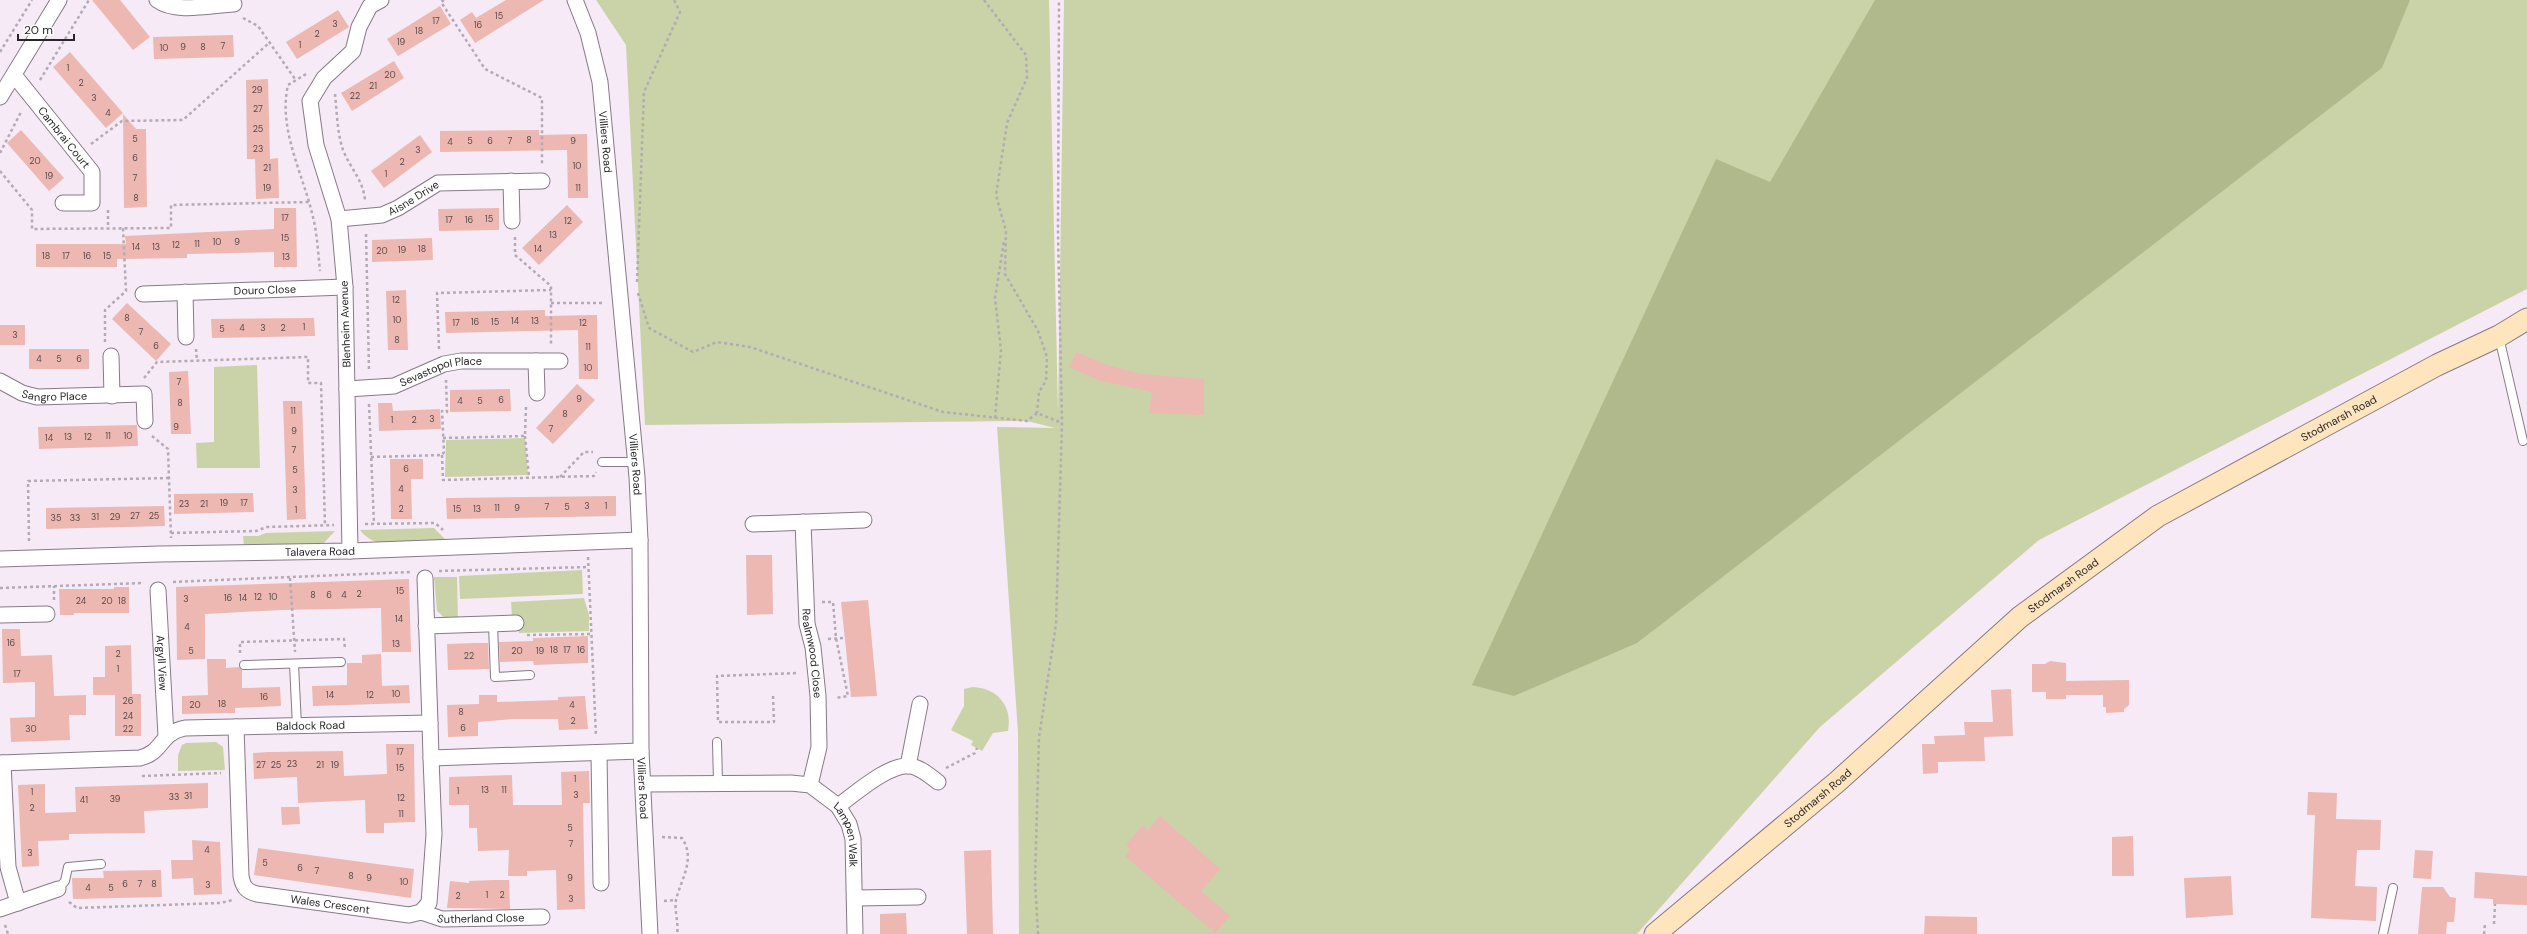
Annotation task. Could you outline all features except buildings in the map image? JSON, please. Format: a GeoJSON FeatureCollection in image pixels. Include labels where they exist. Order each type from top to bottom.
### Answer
{"type":"FeatureCollection","features":[{"type":"Feature","properties":{"kind":"street"},"geometry":{"type":"LineString","coordinates":[[0,97],[59,0]]}},
{"type":"Feature","properties":{"kind":"street"},"geometry":{"type":"LineString","coordinates":[[157,0],[170,6],[205,2],[234,4]]}},
{"type":"Feature","properties":{"kind":"street"},"geometry":{"type":"LineString","coordinates":[[324,78],[353,51],[360,28],[370,6],[381,0]]}},
{"type":"Feature","properties":{"kind":"street","name":"Villiers Road"},"geometry":{"type":"LineString","coordinates":[[575,0],[588,33],[600,82],[636,462],[640,540],[641,751],[644,784],[650,934]]}},
{"type":"Feature","properties":{"kind":"street","name":"Cambrai Court"},"geometry":{"type":"LineString","coordinates":[[14,75],[92,172],[92,203],[63,203]]}},
{"type":"Feature","properties":{"kind":"street","name":"Blenheim Avenue"},"geometry":{"type":"LineString","coordinates":[[324,78],[310,101],[316,144],[340,219],[345,287],[350,551]]}},
{"type":"Feature","properties":{"kind":"street","name":"Aisne Drive"},"geometry":{"type":"LineString","coordinates":[[340,219],[382,215],[398,208],[438,183],[542,180]]}},
{"type":"Feature","properties":{"kind":"street"},"geometry":{"type":"LineString","coordinates":[[511,181],[512,221]]}},
{"type":"Feature","properties":{"kind":"street","name":"Douro Close"},"geometry":{"type":"LineString","coordinates":[[143,294],[345,287]]}},
{"type":"Feature","properties":{"kind":"street"},"geometry":{"type":"LineString","coordinates":[[185,292],[186,337]]}},
{"type":"Feature","properties":{"kind":"street","name":"Stodmarsh Road"},"geometry":{"type":"LineString","coordinates":[[1655,934],[1837,782],[2020,617],[2158,516],[2437,365],[2499,336],[2527,319]]}},
{"type":"Feature","properties":{"kind":"street"},"geometry":{"type":"LineString","coordinates":[[111,356],[112,396]]}},
{"type":"Feature","properties":{"kind":"street","name":"Sevastopol Place"},"geometry":{"type":"LineString","coordinates":[[347,389],[394,386],[442,365],[461,361],[556,361]]}},
{"type":"Feature","properties":{"kind":"street"},"geometry":{"type":"LineString","coordinates":[[536,361],[537,393]]}},
{"type":"Feature","properties":{"kind":"street","name":"Sangro Place"},"geometry":{"type":"LineString","coordinates":[[0,381],[22,393],[37,398],[144,394]]}},
{"type":"Feature","properties":{"kind":"street"},"geometry":{"type":"LineString","coordinates":[[144,394],[145,421]]}},
{"type":"Feature","properties":{"kind":"street"},"geometry":{"type":"LineString","coordinates":[[753,524],[864,520]]}},
{"type":"Feature","properties":{"kind":"street","name":"Realmwood Close"},"geometry":{"type":"LineString","coordinates":[[803,522],[807,624],[817,671],[818,701],[818,747],[810,785]]}},
{"type":"Feature","properties":{"kind":"street","name":"Talavera Road"},"geometry":{"type":"LineString","coordinates":[[0,560],[160,554],[350,551],[640,540]]}},
{"type":"Feature","properties":{"kind":"street"},"geometry":{"type":"LineString","coordinates":[[421,912],[429,903],[434,834],[424,573]]}},
{"type":"Feature","properties":{"kind":"street","name":"Argyll View"},"geometry":{"type":"LineString","coordinates":[[159,585],[166,736]]}},
{"type":"Feature","properties":{"kind":"street"},"geometry":{"type":"LineString","coordinates":[[0,615],[47,614]]}},
{"type":"Feature","properties":{"kind":"street"},"geometry":{"type":"LineString","coordinates":[[426,626],[514,623]]}},
{"type":"Feature","properties":{"kind":"street"},"geometry":{"type":"LineString","coordinates":[[920,704],[908,766],[923,771],[936,780]]}},
{"type":"Feature","properties":{"kind":"street","name":"Baldock Road"},"geometry":{"type":"LineString","coordinates":[[166,736],[185,728],[430,723]]}},
{"type":"Feature","properties":{"kind":"street"},"geometry":{"type":"LineString","coordinates":[[236,728],[240,876],[246,889]]}},
{"type":"Feature","properties":{"kind":"street"},"geometry":{"type":"LineString","coordinates":[[18,903],[8,867],[1,763],[140,758],[155,752],[166,736]]}},
{"type":"Feature","properties":{"kind":"street"},"geometry":{"type":"LineString","coordinates":[[431,758],[641,751]]}},
{"type":"Feature","properties":{"kind":"street"},"geometry":{"type":"LineString","coordinates":[[599,752],[601,883]]}},
{"type":"Feature","properties":{"kind":"street","name":"Lampen Walk"},"geometry":{"type":"LineString","coordinates":[[855,934],[853,839],[849,824],[838,806],[882,775],[908,766]]}},
{"type":"Feature","properties":{"kind":"street"},"geometry":{"type":"LineString","coordinates":[[644,784],[791,783],[810,785],[838,806]]}},
{"type":"Feature","properties":{"kind":"street","name":"Wales Crescent"},"geometry":{"type":"LineString","coordinates":[[246,889],[257,894],[409,915],[421,912]]}},
{"type":"Feature","properties":{"kind":"street"},"geometry":{"type":"LineString","coordinates":[[0,909],[18,903],[60,896]]}},
{"type":"Feature","properties":{"kind":"street"},"geometry":{"type":"LineString","coordinates":[[855,898],[918,897]]}},
{"type":"Feature","properties":{"kind":"street","name":"Sutherland Close"},"geometry":{"type":"LineString","coordinates":[[421,912],[442,919],[542,917]]}},
{"type":"Feature","properties":{"kind":"lane"},"geometry":{"type":"LineString","coordinates":[[2499,336],[2523,441]]}},
{"type":"Feature","properties":{"kind":"lane"},"geometry":{"type":"LineString","coordinates":[[602,462],[636,462]]}},
{"type":"Feature","properties":{"kind":"lane"},"geometry":{"type":"LineString","coordinates":[[493,624],[495,677],[530,675]]}},
{"type":"Feature","properties":{"kind":"lane"},"geometry":{"type":"LineString","coordinates":[[244,665],[341,662]]}},
{"type":"Feature","properties":{"kind":"lane"},"geometry":{"type":"LineString","coordinates":[[294,664],[297,726]]}},
{"type":"Feature","properties":{"kind":"lane"},"geometry":{"type":"LineString","coordinates":[[717,742],[718,784]]}},
{"type":"Feature","properties":{"kind":"lane"},"geometry":{"type":"LineString","coordinates":[[60,896],[68,867],[101,864]]}},
{"type":"Feature","properties":{"kind":"lane"},"geometry":{"type":"LineString","coordinates":[[2382,934],[2393,888]]}},
{"type":"Feature","properties":{"kind":"path"},"geometry":{"type":"LineString","coordinates":[[0,52],[32,0]]}},
{"type":"Feature","properties":{"kind":"path"},"geometry":{"type":"LineString","coordinates":[[0,153],[30,95],[89,0]]}},
{"type":"Feature","properties":{"kind":"path"},"geometry":{"type":"LineString","coordinates":[[444,0],[441,2],[485,69],[542,98],[542,180]]}},
{"type":"Feature","properties":{"kind":"path"},"geometry":{"type":"LineString","coordinates":[[674,0],[680,12],[644,92],[637,289],[650,328],[693,352],[717,342],[750,347],[943,412],[1027,421],[1037,413],[1039,392],[1046,381],[1047,357],[1038,331],[1005,274],[1006,231],[996,195],[1007,123],[1027,78],[1026,55],[984,0]]}},
{"type":"Feature","properties":{"kind":"path"},"geometry":{"type":"LineString","coordinates":[[1038,934],[1034,881],[1039,738],[1056,624],[1062,423],[1058,232],[1059,0]]}},
{"type":"Feature","properties":{"kind":"path"},"geometry":{"type":"LineString","coordinates":[[234,4],[237,16],[250,20],[258,26],[295,79]]}},
{"type":"Feature","properties":{"kind":"path"},"geometry":{"type":"LineString","coordinates":[[77,154],[122,121],[183,120],[270,42]]}},
{"type":"Feature","properties":{"kind":"path"},"geometry":{"type":"LineString","coordinates":[[321,288],[313,215],[289,135],[285,98],[288,85],[295,79],[311,72],[324,78]]}},
{"type":"Feature","properties":{"kind":"path"},"geometry":{"type":"LineString","coordinates":[[0,171],[32,210],[32,229],[171,228],[171,205],[309,202]]}},
{"type":"Feature","properties":{"kind":"path"},"geometry":{"type":"LineString","coordinates":[[512,221],[515,225],[515,255],[550,286],[556,361]]}},
{"type":"Feature","properties":{"kind":"path"},"geometry":{"type":"LineString","coordinates":[[111,356],[105,344],[105,310],[126,291],[123,228]]}},
{"type":"Feature","properties":{"kind":"path"},"geometry":{"type":"LineString","coordinates":[[995,418],[1001,350],[995,298],[1006,231]]}},
{"type":"Feature","properties":{"kind":"path"},"geometry":{"type":"LineString","coordinates":[[550,290],[437,293],[447,412],[442,411],[444,452],[442,455],[443,480],[529,477],[560,477],[594,476],[602,462],[599,452],[584,452],[560,477]]}},
{"type":"Feature","properties":{"kind":"path"},"geometry":{"type":"LineString","coordinates":[[551,303],[608,303]]}},
{"type":"Feature","properties":{"kind":"path"},"geometry":{"type":"LineString","coordinates":[[144,394],[143,379],[158,362],[308,357],[308,383],[321,383],[325,525]]}},
{"type":"Feature","properties":{"kind":"path"},"geometry":{"type":"LineString","coordinates":[[529,477],[525,436],[526,407],[537,393]]}},
{"type":"Feature","properties":{"kind":"path"},"geometry":{"type":"LineString","coordinates":[[1037,413],[1062,423]]}},
{"type":"Feature","properties":{"kind":"path"},"geometry":{"type":"LineString","coordinates":[[145,421],[151,426],[152,438],[168,449],[171,543]]}},
{"type":"Feature","properties":{"kind":"path"},"geometry":{"type":"LineString","coordinates":[[443,438],[525,436]]}},
{"type":"Feature","properties":{"kind":"path"},"geometry":{"type":"LineString","coordinates":[[371,457],[442,455]]}},
{"type":"Feature","properties":{"kind":"path"},"geometry":{"type":"LineString","coordinates":[[29,547],[28,481],[169,478]]}},
{"type":"Feature","properties":{"kind":"path"},"geometry":{"type":"LineString","coordinates":[[171,533],[256,530],[267,527],[435,523],[447,533]]}},
{"type":"Feature","properties":{"kind":"path"},"geometry":{"type":"LineString","coordinates":[[588,541],[596,736]]}},
{"type":"Feature","properties":{"kind":"path"},"geometry":{"type":"LineString","coordinates":[[0,588],[159,585],[290,578],[588,567]]}},
{"type":"Feature","properties":{"kind":"path"},"geometry":{"type":"LineString","coordinates":[[290,578],[294,664]]}},
{"type":"Feature","properties":{"kind":"path"},"geometry":{"type":"LineString","coordinates":[[806,603],[833,602],[836,638],[848,696],[818,701]]}},
{"type":"Feature","properties":{"kind":"path"},"geometry":{"type":"LineString","coordinates":[[514,623],[513,635],[593,634]]}},
{"type":"Feature","properties":{"kind":"path"},"geometry":{"type":"LineString","coordinates":[[244,665],[240,662],[240,642],[294,640],[344,639],[345,654],[341,662]]}},
{"type":"Feature","properties":{"kind":"path"},"geometry":{"type":"LineString","coordinates":[[773,696],[774,722],[718,722],[717,676],[817,671]]}},
{"type":"Feature","properties":{"kind":"path"},"geometry":{"type":"LineString","coordinates":[[936,780],[951,764],[975,752],[977,748]]}},
{"type":"Feature","properties":{"kind":"path"},"geometry":{"type":"LineString","coordinates":[[646,837],[672,836],[682,838],[685,843],[688,857],[687,872],[676,900],[677,934]]}},
{"type":"Feature","properties":{"kind":"path"},"geometry":{"type":"LineString","coordinates":[[60,896],[77,908],[220,903],[231,901],[246,889]]}},
{"type":"Feature","properties":{"kind":"path"},"geometry":{"type":"LineString","coordinates":[[2494,924],[2495,904]]}},
{"type":"Feature","properties":{"kind":"path"},"geometry":{"type":"LineString","coordinates":[[0,926],[10,923]]}},
{"type":"Feature","properties":{"kind":"path"},"geometry":{"type":"LineString","coordinates":[[2484,934],[2485,924]]}},
{"type":"Feature","properties":{"kind":"path"},"geometry":{"type":"LineString","coordinates":[[5,925],[8,934]]}},
{"type":"Feature","properties":{"kind":"green space"},"geometry":{"type":"Polygon","coordinates":[[[596,0],[1049,0],[1058,412],[1064,0],[2527,0],[2527,289],[2039,540],[1820,727],[1637,934],[1019,934],[1018,733],[997,427],[1055,428],[1027,421],[645,425],[626,45],[596,0]]]}},
{"type":"Feature","properties":{"kind":"green space"},"geometry":{"type":"Polygon","coordinates":[[[1875,0],[2410,0],[2382,68],[1637,643],[1514,696],[1472,685],[1716,159],[1770,182],[1875,0]]]}},
{"type":"Feature","properties":{"kind":"green space"},"geometry":{"type":"Polygon","coordinates":[[[257,365],[260,468],[197,468],[196,443],[214,442],[214,367],[257,365]]]}},
{"type":"Feature","properties":{"kind":"green space"},"geometry":{"type":"Polygon","coordinates":[[[525,438],[528,475],[445,477],[446,440],[525,438]]]}},
{"type":"Feature","properties":{"kind":"green space"},"geometry":{"type":"Polygon","coordinates":[[[434,528],[445,539],[445,542],[411,545],[387,545],[367,537],[360,530],[434,528]]]}},
{"type":"Feature","properties":{"kind":"green space"},"geometry":{"type":"Polygon","coordinates":[[[335,531],[321,546],[244,547],[243,536],[258,536],[266,533],[335,531]]]}},
{"type":"Feature","properties":{"kind":"green space"},"geometry":{"type":"Polygon","coordinates":[[[582,570],[583,594],[460,599],[459,576],[582,570]]]}},
{"type":"Feature","properties":{"kind":"green space"},"geometry":{"type":"Polygon","coordinates":[[[434,577],[457,577],[458,621],[447,620],[437,611],[434,577]]]}},
{"type":"Feature","properties":{"kind":"green space"},"geometry":{"type":"Polygon","coordinates":[[[584,598],[589,615],[589,631],[519,633],[519,619],[512,617],[511,602],[584,598]]]}},
{"type":"Feature","properties":{"kind":"green space"},"geometry":{"type":"Polygon","coordinates":[[[973,687],[982,688],[996,695],[1002,700],[1008,714],[1008,731],[993,733],[982,751],[971,745],[973,741],[951,730],[964,706],[964,689],[973,687]]]}},
{"type":"Feature","properties":{"kind":"green space"},"geometry":{"type":"Polygon","coordinates":[[[216,742],[223,747],[225,770],[178,771],[178,755],[182,745],[186,743],[216,742]]]}}]}
